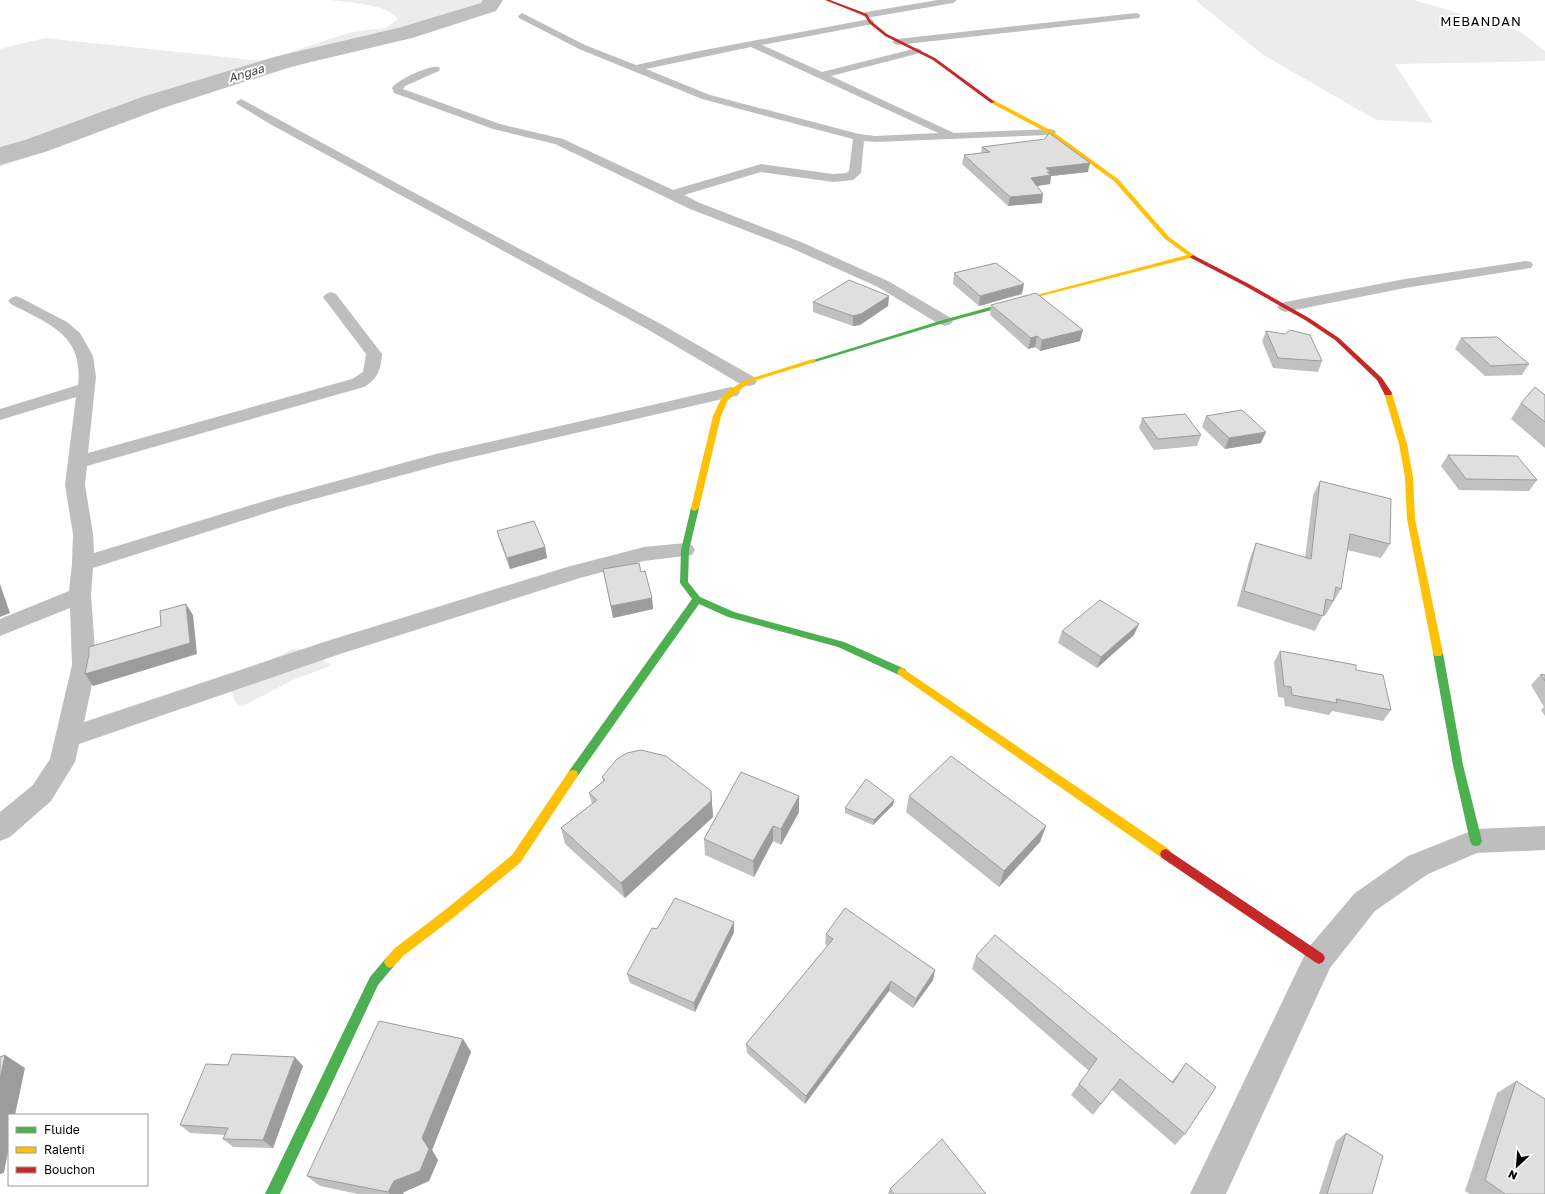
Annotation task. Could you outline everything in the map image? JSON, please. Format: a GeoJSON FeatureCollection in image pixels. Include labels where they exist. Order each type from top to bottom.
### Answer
{"type":"FeatureCollection","features":[{"type":"Feature","properties":{"kind":"street"},"geometry":{"type":"LineString","coordinates":[[827,0],[868,19],[886,35],[897,42],[934,59],[991,101],[1050,132],[1116,180],[1166,238],[1190,256],[1285,306],[1337,339],[1380,379],[1388,392],[1395,412],[1408,471],[1411,519],[1430,610],[1458,765],[1476,841]]}},
{"type":"Feature","properties":{"kind":"street"},"geometry":{"type":"LineString","coordinates":[[912,0],[922,5]]}},
{"type":"Feature","properties":{"kind":"street"},"geometry":{"type":"LineString","coordinates":[[634,69],[868,19],[922,5],[953,0]]}},
{"type":"Feature","properties":{"kind":"street"},"geometry":{"type":"LineString","coordinates":[[522,16],[582,47],[706,97],[859,137],[875,139],[1050,132]]}},
{"type":"Feature","properties":{"kind":"street"},"geometry":{"type":"LineString","coordinates":[[897,42],[1136,16]]}},
{"type":"Feature","properties":{"kind":"street"},"geometry":{"type":"LineString","coordinates":[[752,44],[954,136]]}},
{"type":"Feature","properties":{"kind":"street"},"geometry":{"type":"LineString","coordinates":[[820,76],[917,51]]}},
{"type":"Feature","properties":{"kind":"street"},"geometry":{"type":"LineString","coordinates":[[434,70],[401,84],[396,88],[398,91],[497,127],[559,141],[695,206],[796,245],[883,284],[945,321]]}},
{"type":"Feature","properties":{"kind":"street"},"geometry":{"type":"LineString","coordinates":[[241,102],[274,122],[652,326],[748,381]]}},
{"type":"Feature","properties":{"kind":"street"},"geometry":{"type":"LineString","coordinates":[[672,195],[761,168],[833,178],[849,177],[854,173],[859,137]]}},
{"type":"Feature","properties":{"kind":"street"},"geometry":{"type":"LineString","coordinates":[[83,564],[278,503],[443,458],[730,392],[748,381],[945,321],[1190,256]]}},
{"type":"Feature","properties":{"kind":"street"},"geometry":{"type":"LineString","coordinates":[[1285,306],[1347,293],[1417,281],[1526,265]]}},
{"type":"Feature","properties":{"kind":"street"},"geometry":{"type":"LineString","coordinates":[[78,462],[358,383],[368,378],[373,370],[374,354],[331,297]]}},
{"type":"Feature","properties":{"kind":"street"},"geometry":{"type":"LineString","coordinates":[[0,829],[42,793],[62,762],[84,665],[80,595],[83,564],[83,534],[75,484],[88,377],[85,356],[74,336],[61,325],[16,301]]}},
{"type":"Feature","properties":{"kind":"street"},"geometry":{"type":"LineString","coordinates":[[0,415],[86,388]]}},
{"type":"Feature","properties":{"kind":"street"},"geometry":{"type":"LineString","coordinates":[[730,392],[721,403],[717,416],[685,550],[684,583],[697,599],[731,615],[841,644],[901,671],[1209,884],[1319,958]]}},
{"type":"Feature","properties":{"kind":"street"},"geometry":{"type":"LineString","coordinates":[[68,737],[332,648],[575,572],[644,554],[685,550]]}},
{"type":"Feature","properties":{"kind":"street"},"geometry":{"type":"LineString","coordinates":[[0,628],[80,595]]}},
{"type":"Feature","properties":{"kind":"street"},"geometry":{"type":"LineString","coordinates":[[272,1194],[374,981],[399,952],[516,859],[577,766],[697,599]]}},
{"type":"Feature","properties":{"kind":"street"},"geometry":{"type":"LineString","coordinates":[[1208,1194],[1319,958],[1365,902],[1418,865],[1476,841],[1545,838]]}},
{"type":"Feature","properties":{"kind":"shaded area"},"geometry":{"type":"Polygon","coordinates":[[[329,0],[504,0],[425,34],[375,43],[171,104],[0,167],[0,49],[45,38],[264,61],[351,32],[386,28],[398,19],[393,14],[376,7],[329,0]]]}},
{"type":"Feature","properties":{"kind":"shaded area"},"geometry":{"type":"Polygon","coordinates":[[[1195,0],[1414,0],[1521,32],[1545,51],[1545,61],[1395,64],[1433,123],[1376,120],[1262,54],[1195,0]]]}},
{"type":"Feature","properties":{"kind":"shaded area"},"geometry":{"type":"Polygon","coordinates":[[[298,649],[331,664],[330,666],[293,680],[243,706],[237,705],[230,689],[242,673],[291,650],[298,649]]]}},
{"type":"Feature","properties":{"kind":"building"},"geometry":{"type":"Polygon","coordinates":[[[1049,133],[1090,163],[1046,168],[1051,172],[1047,172],[1051,175],[1031,178],[1043,194],[1010,197],[964,155],[990,152],[982,147],[1045,139],[1049,133]]]}},
{"type":"Feature","properties":{"kind":"building"},"geometry":{"type":"Polygon","coordinates":[[[996,263],[1024,284],[980,296],[954,273],[996,263]]]}},
{"type":"Feature","properties":{"kind":"building"},"geometry":{"type":"Polygon","coordinates":[[[849,280],[889,296],[861,314],[853,316],[813,302],[849,280]]]}},
{"type":"Feature","properties":{"kind":"building"},"geometry":{"type":"Polygon","coordinates":[[[1036,293],[1083,330],[1042,340],[1037,336],[1031,338],[991,305],[1036,293]]]}},
{"type":"Feature","properties":{"kind":"building"},"geometry":{"type":"Polygon","coordinates":[[[1290,330],[1310,335],[1322,361],[1278,358],[1266,331],[1285,334],[1290,330]]]}},
{"type":"Feature","properties":{"kind":"building"},"geometry":{"type":"Polygon","coordinates":[[[1497,337],[1529,364],[1491,366],[1461,338],[1497,337]]]}},
{"type":"Feature","properties":{"kind":"building"},"geometry":{"type":"Polygon","coordinates":[[[1535,387],[1545,395],[1545,422],[1521,403],[1535,387]]]}},
{"type":"Feature","properties":{"kind":"building"},"geometry":{"type":"Polygon","coordinates":[[[1242,410],[1266,432],[1229,438],[1206,416],[1242,410]]]}},
{"type":"Feature","properties":{"kind":"building"},"geometry":{"type":"Polygon","coordinates":[[[1185,414],[1201,435],[1158,439],[1142,418],[1185,414]]]}},
{"type":"Feature","properties":{"kind":"building"},"geometry":{"type":"Polygon","coordinates":[[[1448,455],[1517,456],[1537,480],[1466,479],[1448,455]]]}},
{"type":"Feature","properties":{"kind":"building"},"geometry":{"type":"Polygon","coordinates":[[[1320,481],[1391,499],[1390,544],[1350,534],[1341,589],[1336,587],[1333,601],[1326,599],[1323,616],[1244,591],[1256,543],[1311,559],[1320,481]]]}},
{"type":"Feature","properties":{"kind":"building"},"geometry":{"type":"Polygon","coordinates":[[[534,521],[545,547],[507,558],[497,531],[534,521]]]}},
{"type":"Feature","properties":{"kind":"building"},"geometry":{"type":"Polygon","coordinates":[[[639,563],[641,572],[645,571],[652,598],[611,606],[603,569],[639,563]]]}},
{"type":"Feature","properties":{"kind":"building"},"geometry":{"type":"Polygon","coordinates":[[[1100,600],[1139,624],[1101,657],[1062,631],[1100,600]]]}},
{"type":"Feature","properties":{"kind":"building"},"geometry":{"type":"Polygon","coordinates":[[[186,604],[190,643],[85,674],[89,647],[161,626],[160,611],[186,604]]]}},
{"type":"Feature","properties":{"kind":"building"},"geometry":{"type":"Polygon","coordinates":[[[1280,651],[1356,665],[1356,670],[1383,675],[1391,710],[1336,699],[1337,703],[1292,695],[1291,687],[1284,686],[1280,651]]]}},
{"type":"Feature","properties":{"kind":"building"},"geometry":{"type":"Polygon","coordinates":[[[1541,674],[1545,675],[1545,681],[1541,674]]]}},
{"type":"Feature","properties":{"kind":"building"},"geometry":{"type":"Polygon","coordinates":[[[641,750],[666,756],[711,791],[711,801],[621,883],[561,828],[597,800],[589,793],[605,780],[602,777],[617,759],[627,753],[641,750]]]}},
{"type":"Feature","properties":{"kind":"building"},"geometry":{"type":"Polygon","coordinates":[[[951,756],[1046,826],[1004,871],[909,796],[951,756]]]}},
{"type":"Feature","properties":{"kind":"building"},"geometry":{"type":"Polygon","coordinates":[[[741,772],[799,796],[781,829],[773,826],[753,861],[704,839],[741,772]]]}},
{"type":"Feature","properties":{"kind":"building"},"geometry":{"type":"Polygon","coordinates":[[[866,779],[894,800],[874,820],[845,808],[866,779]]]}},
{"type":"Feature","properties":{"kind":"building"},"geometry":{"type":"Polygon","coordinates":[[[675,898],[734,922],[694,1003],[627,974],[652,928],[657,929],[675,898]]]}},
{"type":"Feature","properties":{"kind":"building"},"geometry":{"type":"Polygon","coordinates":[[[845,908],[935,970],[916,999],[891,981],[806,1096],[746,1044],[833,939],[826,934],[845,908]]]}},
{"type":"Feature","properties":{"kind":"building"},"geometry":{"type":"Polygon","coordinates":[[[995,935],[1173,1083],[1186,1063],[1216,1087],[1185,1134],[1120,1079],[1101,1104],[1079,1084],[1097,1059],[976,956],[995,935]]]}},
{"type":"Feature","properties":{"kind":"building"},"geometry":{"type":"Polygon","coordinates":[[[379,1021],[463,1039],[422,1138],[429,1149],[420,1171],[394,1181],[388,1192],[307,1176],[379,1021]]]}},
{"type":"Feature","properties":{"kind":"building"},"geometry":{"type":"Polygon","coordinates":[[[232,1054],[295,1057],[263,1140],[223,1139],[228,1128],[180,1125],[206,1064],[228,1065],[232,1054]]]}},
{"type":"Feature","properties":{"kind":"building"},"geometry":{"type":"Polygon","coordinates":[[[5,1055],[0,1080],[0,1057],[5,1055]]]}},
{"type":"Feature","properties":{"kind":"building"},"geometry":{"type":"Polygon","coordinates":[[[1516,1081],[1545,1099],[1545,1194],[1505,1194],[1485,1180],[1516,1081]]]}},
{"type":"Feature","properties":{"kind":"building"},"geometry":{"type":"Polygon","coordinates":[[[1346,1133],[1383,1156],[1372,1194],[1327,1194],[1346,1133]]]}},
{"type":"Feature","properties":{"kind":"building"},"geometry":{"type":"Polygon","coordinates":[[[942,1139],[986,1194],[894,1194],[890,1189],[942,1139]]]}},
{"type":"Feature","properties":{"kind":"waterway","name":"Angaa"},"geometry":{"type":"LineString","coordinates":[[0,156],[35,146],[151,103],[282,62],[404,33],[489,7],[493,0]]}},
{"type":"Feature","properties":{"kind":"traffic: fast"},"geometry":{"type":"LineString","coordinates":[[813,361],[945,321],[1012,303]]}},
{"type":"Feature","properties":{"kind":"traffic: fast"},"geometry":{"type":"LineString","coordinates":[[695,508],[685,550],[684,583],[697,599],[731,615],[841,644],[902,672]]}},
{"type":"Feature","properties":{"kind":"traffic: fast"},"geometry":{"type":"LineString","coordinates":[[573,774],[697,599]]}},
{"type":"Feature","properties":{"kind":"traffic: fast"},"geometry":{"type":"LineString","coordinates":[[1438,653],[1458,765],[1476,841]]}},
{"type":"Feature","properties":{"kind":"traffic: fast"},"geometry":{"type":"LineString","coordinates":[[272,1194],[374,981],[390,962]]}},
{"type":"Feature","properties":{"kind":"traffic: slow"},"geometry":{"type":"LineString","coordinates":[[993,102],[1050,132],[1116,180],[1167,238],[1193,257]]}},
{"type":"Feature","properties":{"kind":"traffic: slow"},"geometry":{"type":"LineString","coordinates":[[1012,303],[1190,256]]}},
{"type":"Feature","properties":{"kind":"traffic: slow"},"geometry":{"type":"LineString","coordinates":[[695,508],[717,416],[725,399],[748,381],[813,361]]}},
{"type":"Feature","properties":{"kind":"traffic: slow"},"geometry":{"type":"LineString","coordinates":[[1388,393],[1403,444],[1409,477],[1411,519],[1438,653]]}},
{"type":"Feature","properties":{"kind":"traffic: slow"},"geometry":{"type":"LineString","coordinates":[[902,672],[1166,854]]}},
{"type":"Feature","properties":{"kind":"traffic: slow"},"geometry":{"type":"LineString","coordinates":[[390,962],[399,952],[449,914],[516,859],[573,774]]}},
{"type":"Feature","properties":{"kind":"traffic: jam"},"geometry":{"type":"LineString","coordinates":[[827,0],[866,15],[870,22],[886,35],[934,59],[993,102]]}},
{"type":"Feature","properties":{"kind":"traffic: jam"},"geometry":{"type":"LineString","coordinates":[[1193,257],[1247,285],[1307,319],[1337,339],[1380,379],[1388,393]]}},
{"type":"Feature","properties":{"kind":"traffic: jam"},"geometry":{"type":"LineString","coordinates":[[1166,854],[1319,958]]}},
{"type":"Feature","properties":{"kind":"district","name":"MEBANDAN"},"geometry":{"type":"Point","coordinates":[1481,21]}}]}
